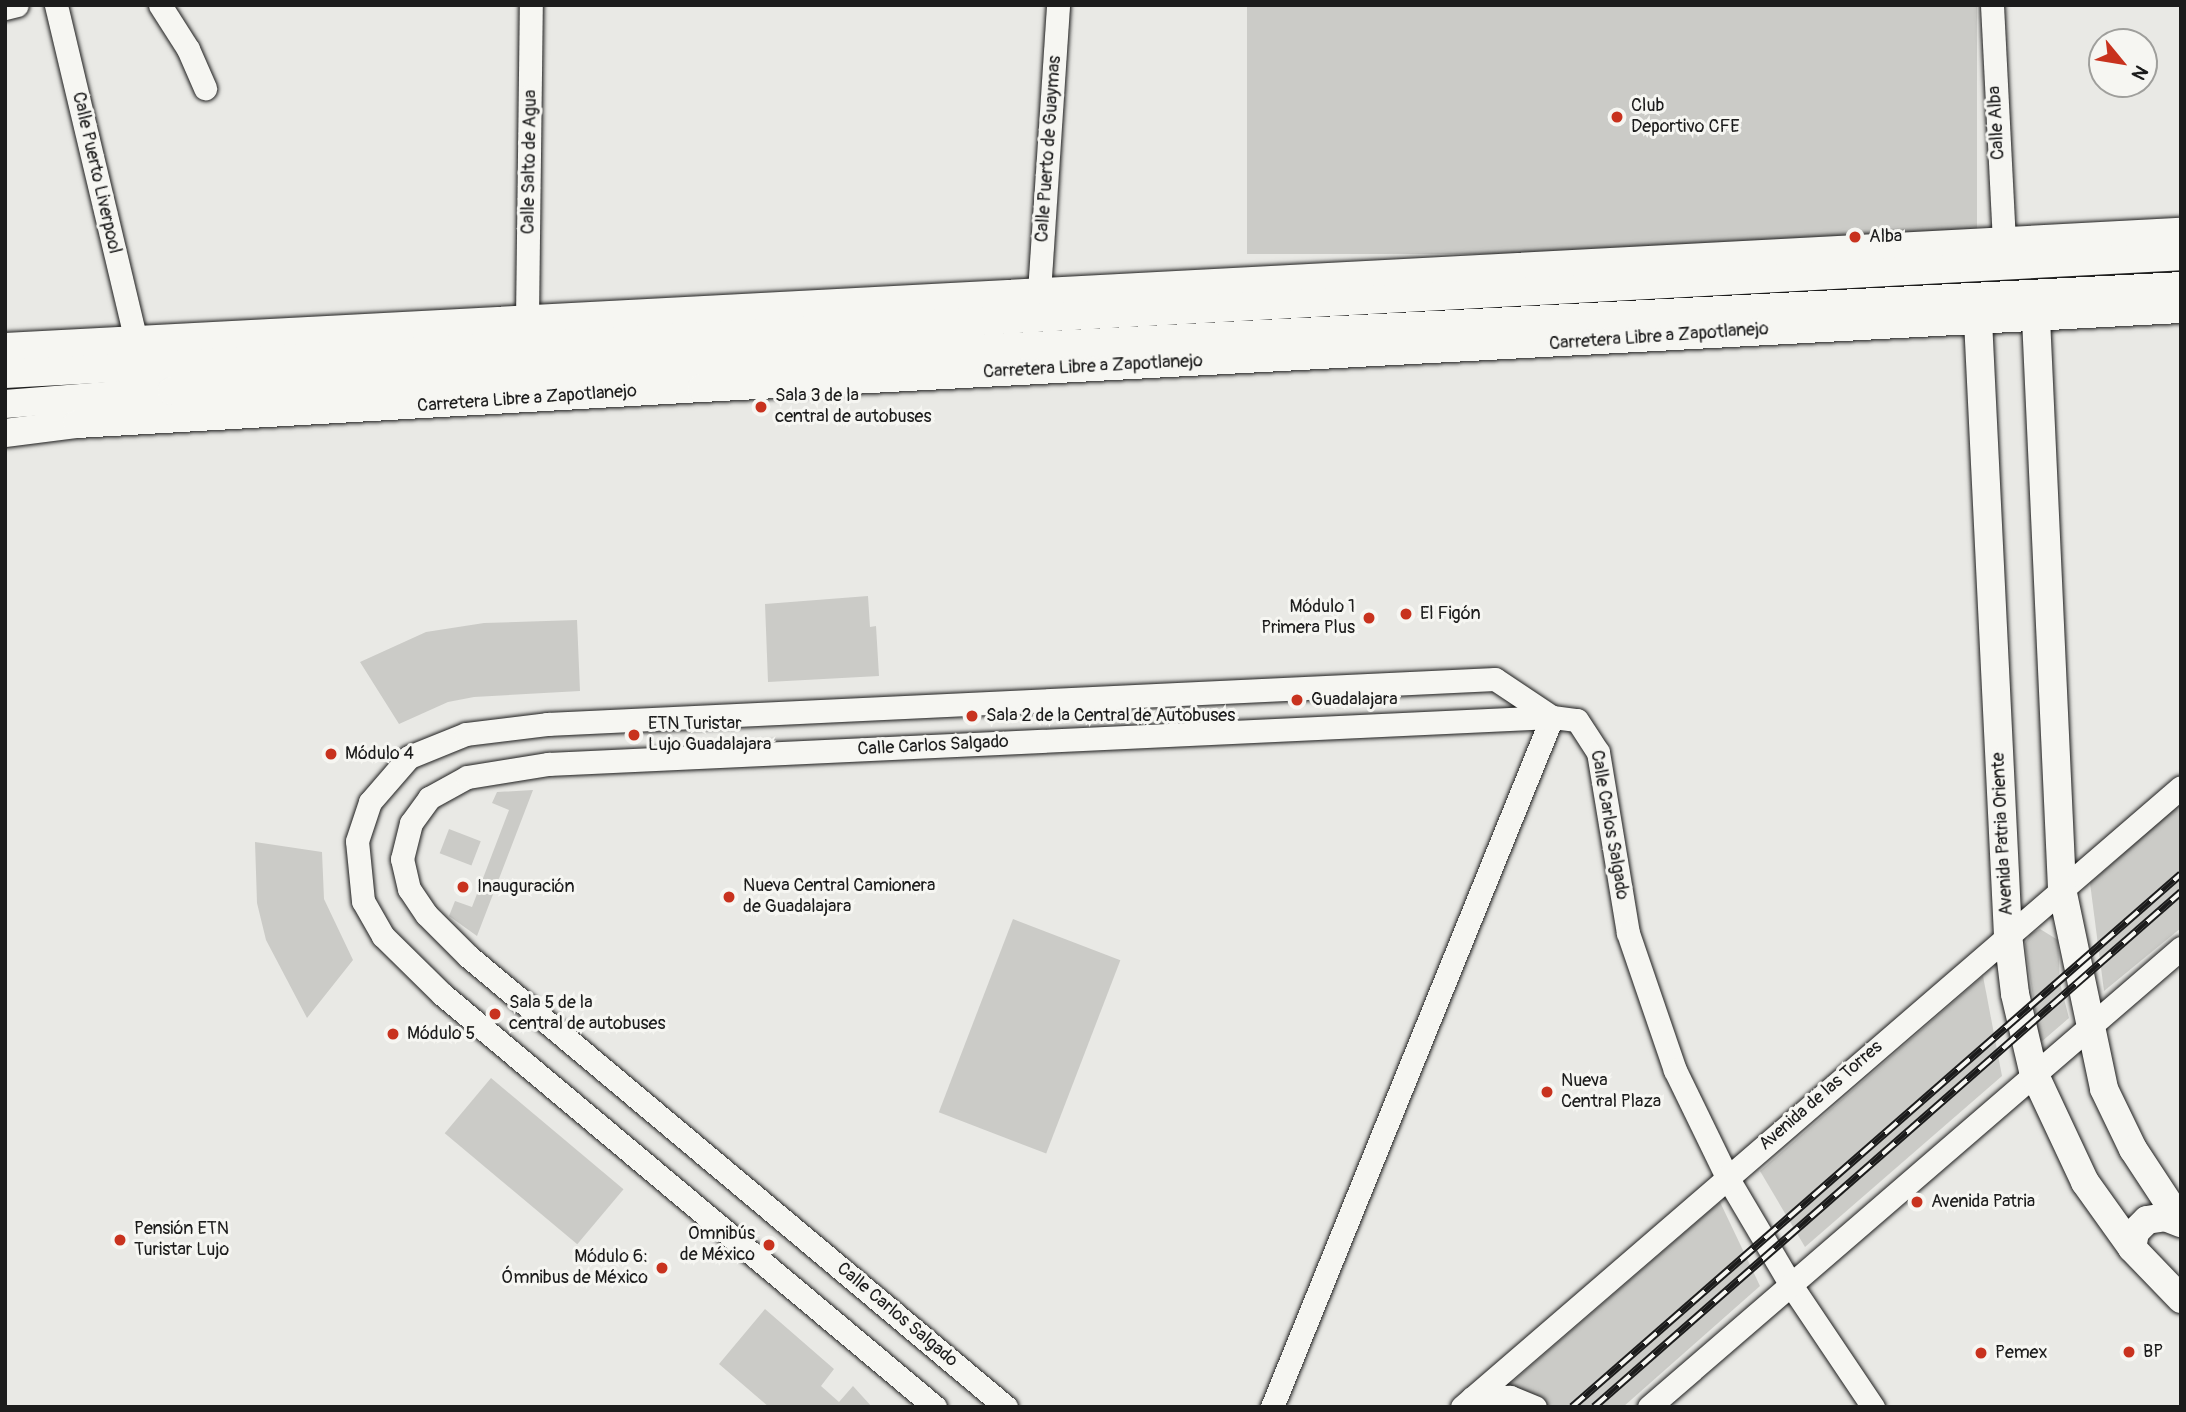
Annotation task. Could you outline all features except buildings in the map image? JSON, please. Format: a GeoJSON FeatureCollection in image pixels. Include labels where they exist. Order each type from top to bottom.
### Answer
{"type":"FeatureCollection","features":[{"type":"Feature","properties":{"kind":"main road"},"geometry":{"type":"LineString","coordinates":[[5,347],[2181,232]]}},
{"type":"Feature","properties":{"kind":"main road"},"geometry":{"type":"LineString","coordinates":[[5,374],[2181,256]]}},
{"type":"Feature","properties":{"kind":"main road","name":"Carretera Libre a Zapotlanejo"},"geometry":{"type":"LineString","coordinates":[[5,404],[416,378],[2181,286]]}},
{"type":"Feature","properties":{"kind":"main road","name":"Carretera Libre a Zapotlanejo"},"geometry":{"type":"LineString","coordinates":[[5,433],[77,424],[702,388],[2181,309]]}},
{"type":"Feature","properties":{"kind":"main road"},"geometry":{"type":"LineString","coordinates":[[2036,318],[2062,889],[2088,1025],[2104,1089],[2133,1149],[2181,1222]]}},
{"type":"Feature","properties":{"kind":"main road","name":"Avenida Patria Oriente"},"geometry":{"type":"LineString","coordinates":[[1978,320],[2008,935],[2015,994],[2033,1071],[2085,1182],[2132,1248],[2181,1299]]}},
{"type":"Feature","properties":{"kind":"main road"},"geometry":{"type":"LineString","coordinates":[[416,378],[702,388]]}},
{"type":"Feature","properties":{"kind":"main road"},"geometry":{"type":"LineString","coordinates":[[2132,1248],[2135,1232],[2147,1220],[2165,1217],[2181,1222]]}},
{"type":"Feature","properties":{"kind":"street"},"geometry":{"type":"LineString","coordinates":[[5,8],[17,5]]}},
{"type":"Feature","properties":{"kind":"street","name":"Calle Puerto Liverpool"},"geometry":{"type":"LineString","coordinates":[[56,5],[136,340]]}},
{"type":"Feature","properties":{"kind":"street"},"geometry":{"type":"LineString","coordinates":[[160,5],[188,49],[205,88]]}},
{"type":"Feature","properties":{"kind":"street","name":"Calle Salto de Agua"},"geometry":{"type":"LineString","coordinates":[[527,319],[531,5]]}},
{"type":"Feature","properties":{"kind":"street","name":"Calle Puerto de Guaymas"},"geometry":{"type":"LineString","coordinates":[[1039,292],[1058,5]]}},
{"type":"Feature","properties":{"kind":"street","name":"Calle Alba"},"geometry":{"type":"LineString","coordinates":[[1992,5],[2004,240]]}},
{"type":"Feature","properties":{"kind":"street"},"geometry":{"type":"LineString","coordinates":[[935,1407],[442,994],[383,936],[363,901],[356,862],[370,802],[394,770],[446,739],[536,725],[1495,679],[1552,717],[1272,1407]]}},
{"type":"Feature","properties":{"kind":"street","name":"Calle Carlos Salgado"},"geometry":{"type":"LineString","coordinates":[[1006,1407],[440,929],[418,903],[404,874],[405,840],[421,807],[440,789],[467,777],[548,764],[1552,717],[1577,720],[1598,752],[1628,933],[1675,1070],[1727,1177],[1789,1282],[1873,1407]]}},
{"type":"Feature","properties":{"kind":"street","name":"Avenida de las Torres"},"geometry":{"type":"LineString","coordinates":[[1467,1402],[2181,787]]}},
{"type":"Feature","properties":{"kind":"street"},"geometry":{"type":"LineString","coordinates":[[1649,1407],[2033,1071],[2181,948]]}},
{"type":"Feature","properties":{"kind":"street"},"geometry":{"type":"LineString","coordinates":[[1467,1402],[1510,1397],[1535,1407]]}},
{"type":"Feature","properties":{"kind":"shaded area","name":"Club Deportivo CFE"},"geometry":{"type":"Polygon","coordinates":[[[1247,5],[1977,5],[1977,254],[1247,254],[1247,5]]]}},
{"type":"Feature","properties":{"kind":"shaded area"},"geometry":{"type":"Polygon","coordinates":[[[868,596],[870,627],[876,626],[879,676],[768,682],[765,604],[868,596]]]}},
{"type":"Feature","properties":{"kind":"shaded area"},"geometry":{"type":"Polygon","coordinates":[[[577,620],[580,691],[474,697],[448,702],[399,724],[360,662],[426,632],[484,623],[577,620]]]}},
{"type":"Feature","properties":{"kind":"shaded area"},"geometry":{"type":"Polygon","coordinates":[[[533,790],[477,936],[449,916],[455,901],[472,907],[509,810],[492,803],[497,792],[533,790]]]}},
{"type":"Feature","properties":{"kind":"shaded area"},"geometry":{"type":"Polygon","coordinates":[[[2181,803],[2181,928],[2104,991],[2090,883],[2181,803]]]}},
{"type":"Feature","properties":{"kind":"shaded area"},"geometry":{"type":"Polygon","coordinates":[[[449,829],[481,841],[471,865],[440,853],[449,829]]]}},
{"type":"Feature","properties":{"kind":"shaded area"},"geometry":{"type":"Polygon","coordinates":[[[255,842],[322,852],[324,899],[353,960],[307,1018],[266,940],[257,903],[255,842]]]}},
{"type":"Feature","properties":{"kind":"shaded area"},"geometry":{"type":"Polygon","coordinates":[[[1013,919],[1120,960],[1046,1153],[939,1112],[1013,919]]]}},
{"type":"Feature","properties":{"kind":"shaded area"},"geometry":{"type":"Polygon","coordinates":[[[2040,929],[2058,940],[2060,983],[2069,1018],[2040,1043],[2025,944],[2030,934],[2040,929]]]}},
{"type":"Feature","properties":{"kind":"shaded area"},"geometry":{"type":"Polygon","coordinates":[[[1983,976],[2002,1076],[1805,1247],[1760,1171],[1983,976]]]}},
{"type":"Feature","properties":{"kind":"shaded area"},"geometry":{"type":"Polygon","coordinates":[[[491,1078],[624,1189],[577,1244],[445,1133],[491,1078]]]}},
{"type":"Feature","properties":{"kind":"shaded area"},"geometry":{"type":"Polygon","coordinates":[[[1720,1202],[1760,1286],[1623,1407],[1505,1407],[1496,1396],[1720,1202]]]}},
{"type":"Feature","properties":{"kind":"shaded area"},"geometry":{"type":"Polygon","coordinates":[[[765,1309],[834,1369],[821,1386],[839,1402],[853,1386],[872,1407],[769,1407],[719,1364],[765,1309]]]}},
{"type":"Feature","properties":{"kind":"railway"},"geometry":{"type":"LineString","coordinates":[[1572,1407],[2181,874]]}},
{"type":"Feature","properties":{"kind":"railway"},"geometry":{"type":"LineString","coordinates":[[1594,1407],[2181,892]]}},
{"type":"Feature","properties":{"kind":"place","name":"Club Deportivo CFE"},"geometry":{"type":"Point","coordinates":[1617,117]}},
{"type":"Feature","properties":{"kind":"place","name":"Alba"},"geometry":{"type":"Point","coordinates":[1855,237]}},
{"type":"Feature","properties":{"kind":"place","name":"Sala 3 de la central de autobuses"},"geometry":{"type":"Point","coordinates":[761,407]}},
{"type":"Feature","properties":{"kind":"place","name":"El Figón"},"geometry":{"type":"Point","coordinates":[1406,614]}},
{"type":"Feature","properties":{"kind":"place","name":"Módulo 1 Primera Plus"},"geometry":{"type":"Point","coordinates":[1369,618]}},
{"type":"Feature","properties":{"kind":"place","name":"Guadalajara"},"geometry":{"type":"Point","coordinates":[1297,700]}},
{"type":"Feature","properties":{"kind":"place","name":"Sala 2 de la Central de Autobuses"},"geometry":{"type":"Point","coordinates":[972,716]}},
{"type":"Feature","properties":{"kind":"place","name":"ETN Turistar Lujo Guadalajara"},"geometry":{"type":"Point","coordinates":[634,735]}},
{"type":"Feature","properties":{"kind":"place","name":"Módulo 4"},"geometry":{"type":"Point","coordinates":[331,754]}},
{"type":"Feature","properties":{"kind":"place","name":"Inauguración"},"geometry":{"type":"Point","coordinates":[463,887]}},
{"type":"Feature","properties":{"kind":"place","name":"Nueva Central Camionera de Guadalajara"},"geometry":{"type":"Point","coordinates":[729,897]}},
{"type":"Feature","properties":{"kind":"place","name":"Sala 5 de la central de autobuses"},"geometry":{"type":"Point","coordinates":[495,1014]}},
{"type":"Feature","properties":{"kind":"place","name":"Módulo 5"},"geometry":{"type":"Point","coordinates":[393,1034]}},
{"type":"Feature","properties":{"kind":"place","name":"Nueva Central Plaza"},"geometry":{"type":"Point","coordinates":[1547,1092]}},
{"type":"Feature","properties":{"kind":"place","name":"Avenida Patria"},"geometry":{"type":"Point","coordinates":[1917,1202]}},
{"type":"Feature","properties":{"kind":"place","name":"Pensión ETN Turistar Lujo"},"geometry":{"type":"Point","coordinates":[120,1240]}},
{"type":"Feature","properties":{"kind":"place","name":"Omnibús de México"},"geometry":{"type":"Point","coordinates":[769,1245]}},
{"type":"Feature","properties":{"kind":"place","name":"Módulo 6: Ómnibus de México"},"geometry":{"type":"Point","coordinates":[662,1268]}},
{"type":"Feature","properties":{"kind":"place","name":"BP"},"geometry":{"type":"Point","coordinates":[2129,1352]}},
{"type":"Feature","properties":{"kind":"place","name":"Pemex"},"geometry":{"type":"Point","coordinates":[1981,1353]}}]}
